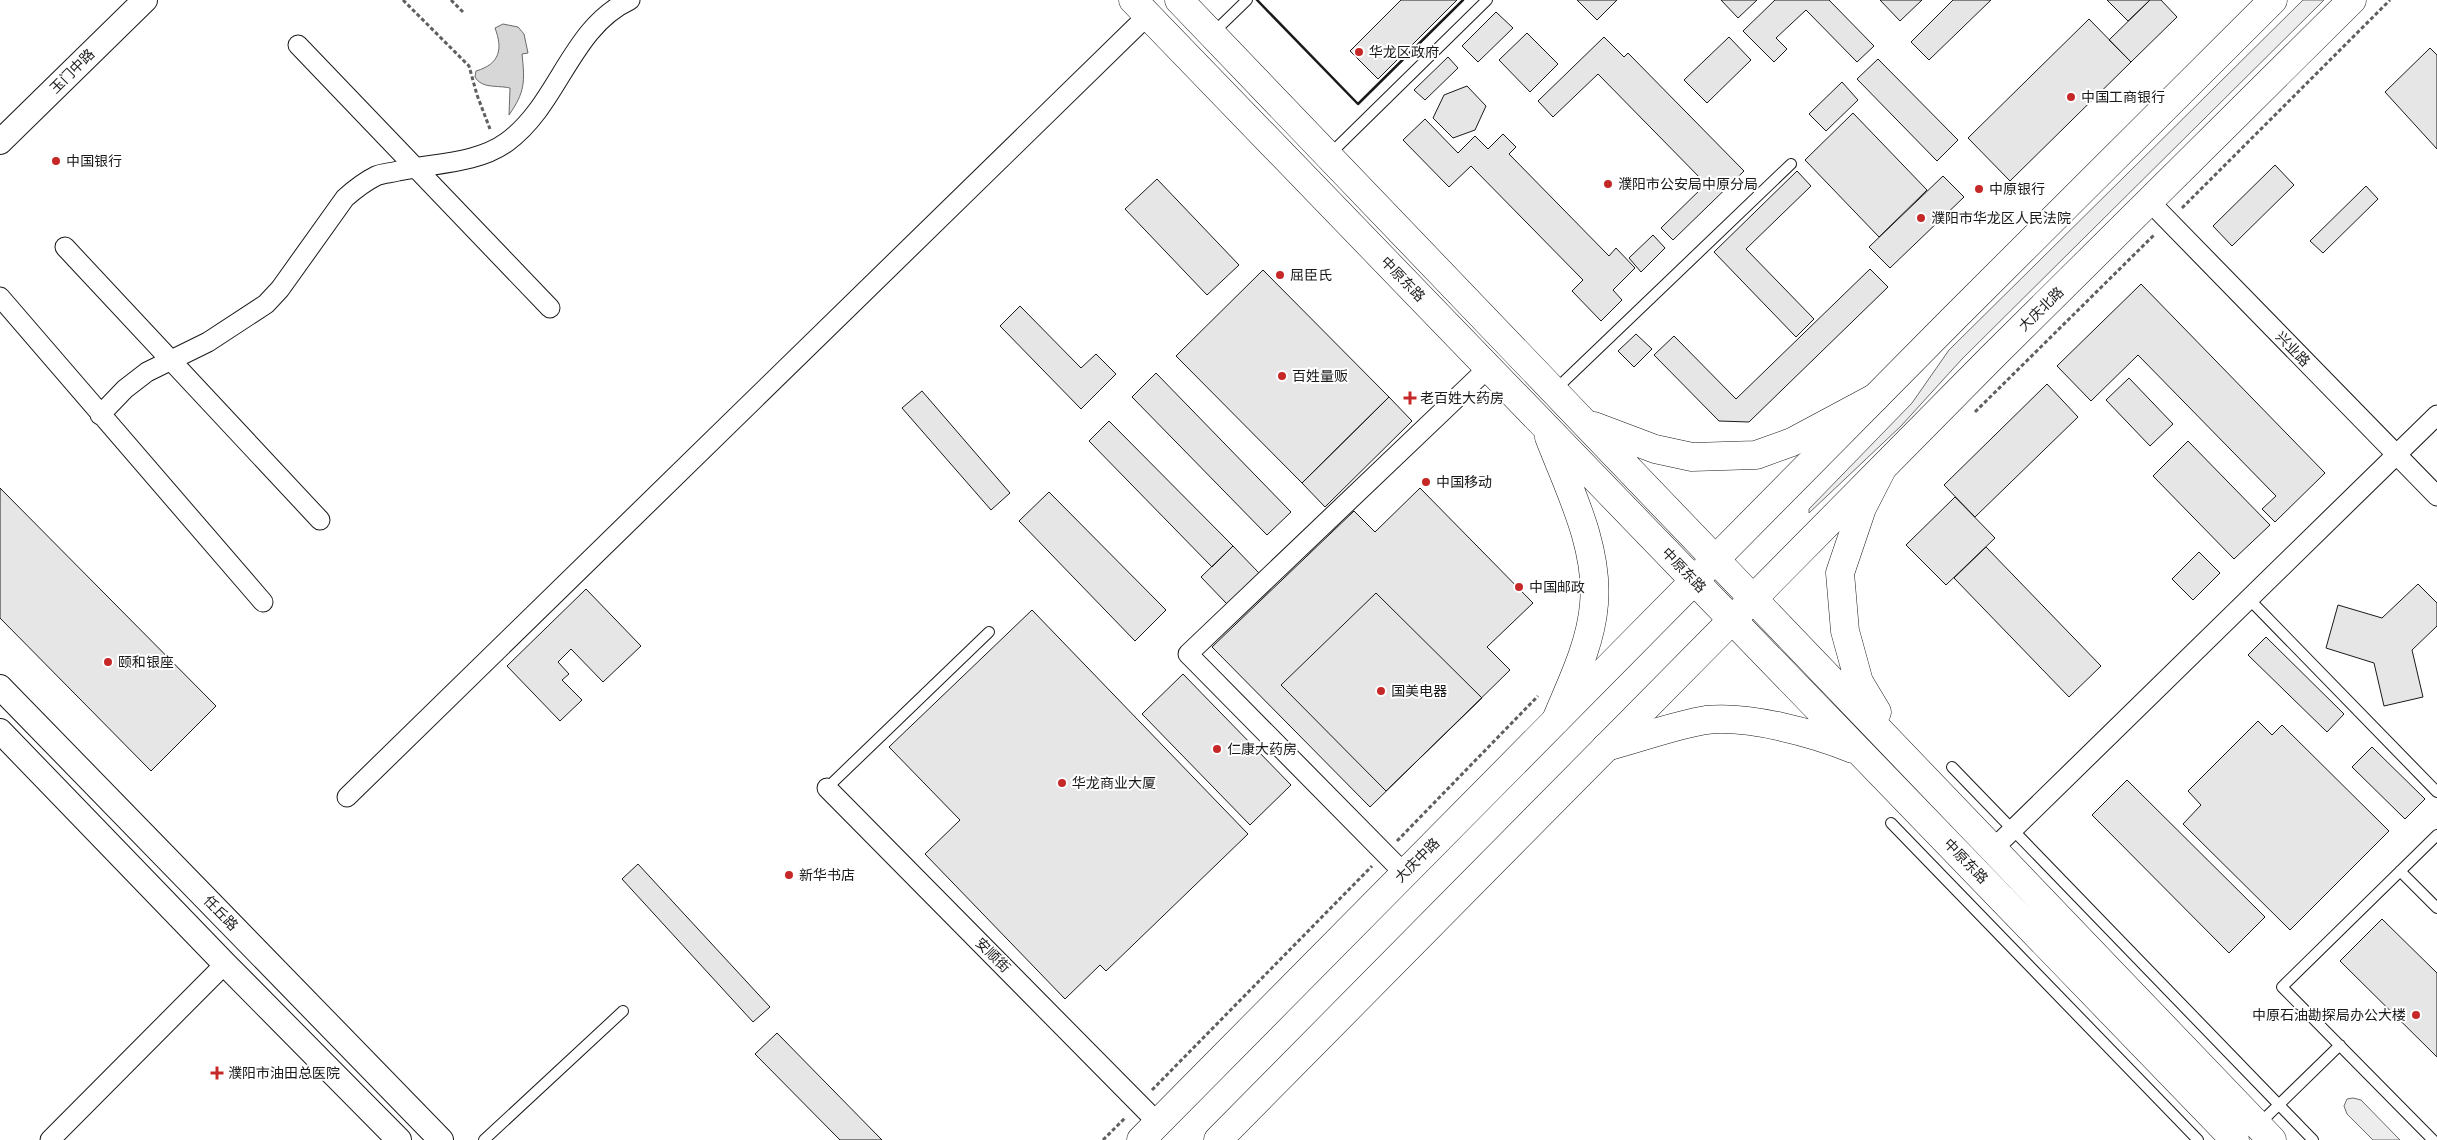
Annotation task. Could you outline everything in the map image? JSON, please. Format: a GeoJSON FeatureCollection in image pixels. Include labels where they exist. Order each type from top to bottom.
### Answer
{"type":"FeatureCollection","features":[{"type":"Feature","properties":{"kind":"main road","name":"中原东路"},"geometry":{"type":"LineString","coordinates":[[1179,0],[1993,849],[2253,1135]]}},
{"type":"Feature","properties":{"kind":"main road"},"geometry":{"type":"LineString","coordinates":[[1694,581],[2273,0]]}},
{"type":"Feature","properties":{"kind":"main road","name":"大庆北路"},"geometry":{"type":"LineString","coordinates":[[1732,620],[1882,468],[2159,212],[2352,0]]}},
{"type":"Feature","properties":{"kind":"main road","name":"中原东路"},"geometry":{"type":"LineString","coordinates":[[1140,8],[1861,753],[2253,1135]]}},
{"type":"Feature","properties":{"kind":"main road"},"geometry":{"type":"LineString","coordinates":[[1586,423],[1655,449],[1692,457],[1756,455],[1792,442],[1876,397]]}},
{"type":"Feature","properties":{"kind":"main road"},"geometry":{"type":"LineString","coordinates":[[1545,426],[1592,556],[1594,605],[1584,651],[1556,720]]}},
{"type":"Feature","properties":{"kind":"main road"},"geometry":{"type":"LineString","coordinates":[[1882,468],[1862,508],[1840,573],[1845,631],[1858,682],[1904,756]]}},
{"type":"Feature","properties":{"kind":"main road","name":"大庆中路"},"geometry":{"type":"LineString","coordinates":[[1150,1132],[1694,581]]}},
{"type":"Feature","properties":{"kind":"main road"},"geometry":{"type":"LineString","coordinates":[[1218,1140],[1732,620]]}},
{"type":"Feature","properties":{"kind":"main road"},"geometry":{"type":"LineString","coordinates":[[1606,747],[1706,720],[1740,720],[1827,739],[1861,753]]}},
{"type":"Feature","properties":{"kind":"street","name":"玉门中路"},"geometry":{"type":"LineString","coordinates":[[0,142],[144,0]]}},
{"type":"Feature","properties":{"kind":"street"},"geometry":{"type":"LineString","coordinates":[[100,415],[125,389],[147,372],[208,342],[266,304],[280,289],[345,198],[356,189],[377,176],[414,167],[471,158],[507,142],[534,116],[591,31],[614,10],[630,0]]}},
{"type":"Feature","properties":{"kind":"street"},"geometry":{"type":"LineString","coordinates":[[346,797],[1140,8]]}},
{"type":"Feature","properties":{"kind":"street"},"geometry":{"type":"LineString","coordinates":[[298,45],[550,308]]}},
{"type":"Feature","properties":{"kind":"street","name":"兴业路"},"geometry":{"type":"LineString","coordinates":[[2159,212],[2437,496]]}},
{"type":"Feature","properties":{"kind":"street"},"geometry":{"type":"LineString","coordinates":[[65,247],[320,520]]}},
{"type":"Feature","properties":{"kind":"street"},"geometry":{"type":"LineString","coordinates":[[0,297],[263,602]]}},
{"type":"Feature","properties":{"kind":"street"},"geometry":{"type":"LineString","coordinates":[[1404,873],[1188,654],[1488,368]]}},
{"type":"Feature","properties":{"kind":"street"},"geometry":{"type":"LineString","coordinates":[[1993,849],[2437,415]]}},
{"type":"Feature","properties":{"kind":"street","name":"任丘路"},"geometry":{"type":"LineString","coordinates":[[0,687],[442,1140]]}},
{"type":"Feature","properties":{"kind":"street"},"geometry":{"type":"LineString","coordinates":[[0,731],[225,964],[399,1140]]}},
{"type":"Feature","properties":{"kind":"street","name":"安顺街"},"geometry":{"type":"LineString","coordinates":[[827,788],[1139,1103],[1150,1132]]}},
{"type":"Feature","properties":{"kind":"street"},"geometry":{"type":"LineString","coordinates":[[50,1140],[225,964]]}},
{"type":"Feature","properties":{"kind":"lane"},"geometry":{"type":"LineString","coordinates":[[1212,34],[1246,0]]}},
{"type":"Feature","properties":{"kind":"lane"},"geometry":{"type":"LineString","coordinates":[[1328,155],[1487,0]]}},
{"type":"Feature","properties":{"kind":"lane"},"geometry":{"type":"LineString","coordinates":[[1554,390],[1791,164]]}},
{"type":"Feature","properties":{"kind":"lane"},"geometry":{"type":"LineString","coordinates":[[2249,599],[2437,792]]}},
{"type":"Feature","properties":{"kind":"lane"},"geometry":{"type":"LineString","coordinates":[[827,788],[989,632]]}},
{"type":"Feature","properties":{"kind":"lane"},"geometry":{"type":"LineString","coordinates":[[1952,767],[2313,1140]]}},
{"type":"Feature","properties":{"kind":"lane"},"geometry":{"type":"LineString","coordinates":[[1891,823],[2198,1140]]}},
{"type":"Feature","properties":{"kind":"lane"},"geometry":{"type":"LineString","coordinates":[[2433,1140],[2282,987],[2437,835]]}},
{"type":"Feature","properties":{"kind":"lane"},"geometry":{"type":"LineString","coordinates":[[2400,871],[2437,908]]}},
{"type":"Feature","properties":{"kind":"lane"},"geometry":{"type":"LineString","coordinates":[[484,1140],[623,1011]]}},
{"type":"Feature","properties":{"kind":"lane"},"geometry":{"type":"LineString","coordinates":[[2253,1135],[2279,1105],[2340,1045]]}},
{"type":"Feature","properties":{"kind":"path"},"geometry":{"type":"LineString","coordinates":[[403,0],[469,66],[477,95],[498,147]]}},
{"type":"Feature","properties":{"kind":"path"},"geometry":{"type":"LineString","coordinates":[[451,0],[463,12]]}},
{"type":"Feature","properties":{"kind":"path"},"geometry":{"type":"LineString","coordinates":[[1971,416],[2159,212],[2390,0]]}},
{"type":"Feature","properties":{"kind":"path"},"geometry":{"type":"LineString","coordinates":[[1103,1140],[1530,706],[1542,691]]}},
{"type":"Feature","properties":{"kind":"shaded area"},"geometry":{"type":"Polygon","coordinates":[[[2303,0],[2324,0],[1962,359],[1901,426],[1809,513],[1809,509],[1912,403],[1949,350],[2303,0]]]}},
{"type":"Feature","properties":{"kind":"shaded area"},"geometry":{"type":"Polygon","coordinates":[[[503,24],[518,27],[524,34],[528,53],[522,54],[523,86],[518,100],[509,115],[510,88],[486,85],[475,77],[476,71],[490,64],[498,55],[499,43],[495,28],[503,24]]]}},
{"type":"Feature","properties":{"kind":"shaded area"},"geometry":{"type":"Polygon","coordinates":[[[2347,1099],[2361,1100],[2400,1140],[2373,1140],[2347,1114],[2344,1106],[2347,1099]]]}},
{"type":"Feature","properties":{"kind":"building"},"geometry":{"type":"Polygon","coordinates":[[[1401,0],[1457,0],[1378,79],[1350,51],[1401,0]]]}},
{"type":"Feature","properties":{"kind":"building"},"geometry":{"type":"Polygon","coordinates":[[[1577,0],[1617,0],[1597,20],[1577,0]]]}},
{"type":"Feature","properties":{"kind":"building"},"geometry":{"type":"Polygon","coordinates":[[[1721,0],[1757,0],[1738,18],[1721,0]]]}},
{"type":"Feature","properties":{"kind":"building"},"geometry":{"type":"Polygon","coordinates":[[[1775,0],[1829,0],[1874,46],[1857,62],[1806,10],[1776,38],[1787,49],[1774,62],[1743,31],[1775,0]]]}},
{"type":"Feature","properties":{"kind":"building"},"geometry":{"type":"Polygon","coordinates":[[[1880,0],[1922,0],[1900,21],[1880,0]]]}},
{"type":"Feature","properties":{"kind":"building"},"geometry":{"type":"Polygon","coordinates":[[[1953,0],[1991,0],[1929,60],[1911,42],[1953,0]]]}},
{"type":"Feature","properties":{"kind":"building"},"geometry":{"type":"Polygon","coordinates":[[[2107,0],[2150,0],[2128,21],[2107,0]]]}},
{"type":"Feature","properties":{"kind":"building"},"geometry":{"type":"Polygon","coordinates":[[[2150,0],[2161,0],[2177,17],[2131,62],[2109,40],[2150,0]]]}},
{"type":"Feature","properties":{"kind":"building"},"geometry":{"type":"Polygon","coordinates":[[[1496,12],[1513,28],[1478,62],[1462,46],[1496,12]]]}},
{"type":"Feature","properties":{"kind":"building"},"geometry":{"type":"Polygon","coordinates":[[[2089,19],[2131,62],[2010,181],[1968,138],[2089,19]]]}},
{"type":"Feature","properties":{"kind":"building"},"geometry":{"type":"Polygon","coordinates":[[[1527,33],[1558,64],[1530,92],[1499,60],[1527,33]]]}},
{"type":"Feature","properties":{"kind":"building"},"geometry":{"type":"Polygon","coordinates":[[[1604,37],[1624,57],[1628,53],[1744,171],[1673,240],[1661,228],[1706,184],[1598,74],[1553,117],[1538,101],[1604,37]]]}},
{"type":"Feature","properties":{"kind":"building"},"geometry":{"type":"Polygon","coordinates":[[[1729,37],[1751,60],[1707,103],[1684,80],[1729,37]]]}},
{"type":"Feature","properties":{"kind":"building"},"geometry":{"type":"Polygon","coordinates":[[[2430,48],[2437,55],[2437,149],[2385,92],[2430,48]]]}},
{"type":"Feature","properties":{"kind":"building"},"geometry":{"type":"Polygon","coordinates":[[[1448,57],[1458,68],[1425,100],[1414,90],[1448,57]]]}},
{"type":"Feature","properties":{"kind":"building"},"geometry":{"type":"Polygon","coordinates":[[[1878,59],[1958,140],[1937,161],[1857,79],[1878,59]]]}},
{"type":"Feature","properties":{"kind":"building"},"geometry":{"type":"Polygon","coordinates":[[[1842,82],[1858,100],[1826,131],[1809,114],[1842,82]]]}},
{"type":"Feature","properties":{"kind":"building"},"geometry":{"type":"Polygon","coordinates":[[[1467,86],[1486,106],[1475,130],[1453,138],[1433,118],[1444,95],[1467,86]]]}},
{"type":"Feature","properties":{"kind":"building"},"geometry":{"type":"Polygon","coordinates":[[[1853,113],[1927,190],[1879,237],[1805,160],[1853,113]]]}},
{"type":"Feature","properties":{"kind":"building"},"geometry":{"type":"Polygon","coordinates":[[[1425,119],[1458,153],[1475,136],[1488,149],[1503,134],[1516,147],[1509,154],[1609,256],[1616,248],[1635,268],[1613,290],[1622,300],[1601,321],[1572,291],[1583,280],[1471,166],[1449,187],[1403,140],[1425,119]]]}},
{"type":"Feature","properties":{"kind":"building"},"geometry":{"type":"Polygon","coordinates":[[[2275,165],[2294,185],[2232,246],[2213,226],[2275,165]]]}},
{"type":"Feature","properties":{"kind":"building"},"geometry":{"type":"Polygon","coordinates":[[[1797,171],[1811,186],[1746,249],[1814,319],[1796,337],[1714,252],[1797,171]]]}},
{"type":"Feature","properties":{"kind":"building"},"geometry":{"type":"Polygon","coordinates":[[[1943,176],[1964,197],[1890,268],[1869,247],[1943,176]]]}},
{"type":"Feature","properties":{"kind":"building"},"geometry":{"type":"Polygon","coordinates":[[[1157,179],[1239,265],[1207,295],[1125,209],[1157,179]]]}},
{"type":"Feature","properties":{"kind":"building"},"geometry":{"type":"Polygon","coordinates":[[[2366,186],[2378,199],[2323,253],[2310,241],[2366,186]]]}},
{"type":"Feature","properties":{"kind":"building"},"geometry":{"type":"Polygon","coordinates":[[[1653,235],[1665,248],[1641,272],[1629,258],[1653,235]]]}},
{"type":"Feature","properties":{"kind":"building"},"geometry":{"type":"Polygon","coordinates":[[[1870,269],[1888,287],[1749,422],[1719,421],[1654,355],[1674,336],[1736,399],[1870,269]]]}},
{"type":"Feature","properties":{"kind":"building","name":"百姓量贩"},"geometry":{"type":"Polygon","coordinates":[[[1263,270],[1389,397],[1302,483],[1176,356],[1263,270]]]}},
{"type":"Feature","properties":{"kind":"building"},"geometry":{"type":"Polygon","coordinates":[[[2141,284],[2325,473],[2275,522],[2262,509],[2276,496],[2138,355],[2091,401],[2057,366],[2141,284]]]}},
{"type":"Feature","properties":{"kind":"building"},"geometry":{"type":"Polygon","coordinates":[[[1020,306],[1081,368],[1096,354],[1116,374],[1081,409],[1000,326],[1020,306]]]}},
{"type":"Feature","properties":{"kind":"building"},"geometry":{"type":"Polygon","coordinates":[[[1636,334],[1652,349],[1634,367],[1618,351],[1636,334]]]}},
{"type":"Feature","properties":{"kind":"building"},"geometry":{"type":"Polygon","coordinates":[[[1156,373],[1291,512],[1267,535],[1132,397],[1156,373]]]}},
{"type":"Feature","properties":{"kind":"building"},"geometry":{"type":"Polygon","coordinates":[[[2129,378],[2173,424],[2150,446],[2106,400],[2129,378]]]}},
{"type":"Feature","properties":{"kind":"building"},"geometry":{"type":"Polygon","coordinates":[[[2047,384],[2078,417],[1975,517],[1944,485],[2047,384]]]}},
{"type":"Feature","properties":{"kind":"building"},"geometry":{"type":"Polygon","coordinates":[[[922,391],[1010,493],[991,510],[902,408],[922,391]]]}},
{"type":"Feature","properties":{"kind":"building"},"geometry":{"type":"Polygon","coordinates":[[[1389,397],[1412,421],[1325,507],[1302,483],[1389,397]]]}},
{"type":"Feature","properties":{"kind":"building"},"geometry":{"type":"Polygon","coordinates":[[[1109,421],[1233,546],[1212,567],[1089,441],[1109,421]]]}},
{"type":"Feature","properties":{"kind":"building"},"geometry":{"type":"Polygon","coordinates":[[[2188,441],[2270,525],[2234,559],[2153,476],[2188,441]]]}},
{"type":"Feature","properties":{"kind":"building","name":"颐和银座"},"geometry":{"type":"Polygon","coordinates":[[[0,488],[216,706],[151,771],[0,618],[0,488]]]}},
{"type":"Feature","properties":{"kind":"building"},"geometry":{"type":"Polygon","coordinates":[[[1420,488],[1533,603],[1487,647],[1510,670],[1370,807],[1212,647],[1354,511],[1375,532],[1420,488]]]}},
{"type":"Feature","properties":{"kind":"building"},"geometry":{"type":"Polygon","coordinates":[[[1049,492],[1166,610],[1135,641],[1019,521],[1049,492]]]}},
{"type":"Feature","properties":{"kind":"building"},"geometry":{"type":"Polygon","coordinates":[[[1955,497],[1995,538],[1946,585],[1906,545],[1955,497]]]}},
{"type":"Feature","properties":{"kind":"building"},"geometry":{"type":"Polygon","coordinates":[[[1233,546],[1259,573],[1227,604],[1201,577],[1233,546]]]}},
{"type":"Feature","properties":{"kind":"building"},"geometry":{"type":"Polygon","coordinates":[[[1986,547],[2101,666],[2069,697],[1954,578],[1986,547]]]}},
{"type":"Feature","properties":{"kind":"building"},"geometry":{"type":"Polygon","coordinates":[[[2199,552],[2220,573],[2193,600],[2172,579],[2199,552]]]}},
{"type":"Feature","properties":{"kind":"building"},"geometry":{"type":"Polygon","coordinates":[[[2418,584],[2437,603],[2437,626],[2412,650],[2423,697],[2384,706],[2374,663],[2326,648],[2338,605],[2382,618],[2418,584]]]}},
{"type":"Feature","properties":{"kind":"building"},"geometry":{"type":"Polygon","coordinates":[[[586,589],[641,646],[603,682],[571,649],[558,662],[569,674],[562,680],[582,700],[560,721],[507,666],[586,589]]]}},
{"type":"Feature","properties":{"kind":"building","name":"国美电器"},"geometry":{"type":"Polygon","coordinates":[[[1376,593],[1482,698],[1386,791],[1281,685],[1376,593]]]}},
{"type":"Feature","properties":{"kind":"building","name":"华龙商业大厦"},"geometry":{"type":"Polygon","coordinates":[[[1032,610],[1248,834],[1106,971],[1100,965],[1065,999],[925,854],[960,820],[889,747],[1032,610]]]}},
{"type":"Feature","properties":{"kind":"building"},"geometry":{"type":"Polygon","coordinates":[[[2266,637],[2344,714],[2327,732],[2248,655],[2266,637]]]}},
{"type":"Feature","properties":{"kind":"building","name":"仁康大药房"},"geometry":{"type":"Polygon","coordinates":[[[1183,674],[1291,785],[1250,825],[1142,714],[1183,674]]]}},
{"type":"Feature","properties":{"kind":"building"},"geometry":{"type":"Polygon","coordinates":[[[2258,721],[2272,735],[2282,725],[2389,831],[2290,930],[2183,824],[2201,805],[2188,791],[2258,721]]]}},
{"type":"Feature","properties":{"kind":"building"},"geometry":{"type":"Polygon","coordinates":[[[2372,747],[2425,799],[2405,819],[2352,767],[2372,747]]]}},
{"type":"Feature","properties":{"kind":"building"},"geometry":{"type":"Polygon","coordinates":[[[2127,780],[2265,917],[2229,953],[2092,815],[2127,780]]]}},
{"type":"Feature","properties":{"kind":"building"},"geometry":{"type":"Polygon","coordinates":[[[638,864],[770,1007],[753,1022],[622,879],[638,864]]]}},
{"type":"Feature","properties":{"kind":"building","name":"中原石油勘探局办公大楼"},"geometry":{"type":"Polygon","coordinates":[[[2382,919],[2437,973],[2437,1057],[2340,961],[2382,919]]]}},
{"type":"Feature","properties":{"kind":"building"},"geometry":{"type":"Polygon","coordinates":[[[777,1033],[882,1140],[840,1140],[755,1054],[777,1033]]]}},
{"type":"Feature","properties":{"kind":"wall"},"geometry":{"type":"LineString","coordinates":[[1257,0],[1358,104],[1463,0]]}},
{"type":"Feature","properties":{"kind":"place","name":"华龙区政府"},"geometry":{"type":"Point","coordinates":[1359,52]}},
{"type":"Feature","properties":{"kind":"place","name":"中国工商银行"},"geometry":{"type":"Point","coordinates":[2071,97]}},
{"type":"Feature","properties":{"kind":"place","name":"中国银行"},"geometry":{"type":"Point","coordinates":[56,161]}},
{"type":"Feature","properties":{"kind":"place","name":"濮阳市公安局中原分局"},"geometry":{"type":"Point","coordinates":[1608,184]}},
{"type":"Feature","properties":{"kind":"place","name":"中原银行"},"geometry":{"type":"Point","coordinates":[1979,189]}},
{"type":"Feature","properties":{"kind":"place","name":"濮阳市华龙区人民法院"},"geometry":{"type":"Point","coordinates":[1921,218]}},
{"type":"Feature","properties":{"kind":"place","name":"屈臣氏"},"geometry":{"type":"Point","coordinates":[1280,275]}},
{"type":"Feature","properties":{"kind":"place","name":"百姓量贩"},"geometry":{"type":"Point","coordinates":[1282,376]}},
{"type":"Feature","properties":{"kind":"place","name":"老百姓大药房"},"geometry":{"type":"Point","coordinates":[1410,398]}},
{"type":"Feature","properties":{"kind":"place","name":"中国移动"},"geometry":{"type":"Point","coordinates":[1426,482]}},
{"type":"Feature","properties":{"kind":"place","name":"中国邮政"},"geometry":{"type":"Point","coordinates":[1519,587]}},
{"type":"Feature","properties":{"kind":"place","name":"颐和银座"},"geometry":{"type":"Point","coordinates":[108,662]}},
{"type":"Feature","properties":{"kind":"place","name":"国美电器"},"geometry":{"type":"Point","coordinates":[1381,691]}},
{"type":"Feature","properties":{"kind":"place","name":"仁康大药房"},"geometry":{"type":"Point","coordinates":[1217,749]}},
{"type":"Feature","properties":{"kind":"place","name":"华龙商业大厦"},"geometry":{"type":"Point","coordinates":[1062,783]}},
{"type":"Feature","properties":{"kind":"place","name":"新华书店"},"geometry":{"type":"Point","coordinates":[789,875]}},
{"type":"Feature","properties":{"kind":"place","name":"中原石油勘探局办公大楼"},"geometry":{"type":"Point","coordinates":[2416,1015]}},
{"type":"Feature","properties":{"kind":"place","name":"濮阳市油田总医院"},"geometry":{"type":"Point","coordinates":[217,1073]}}]}
